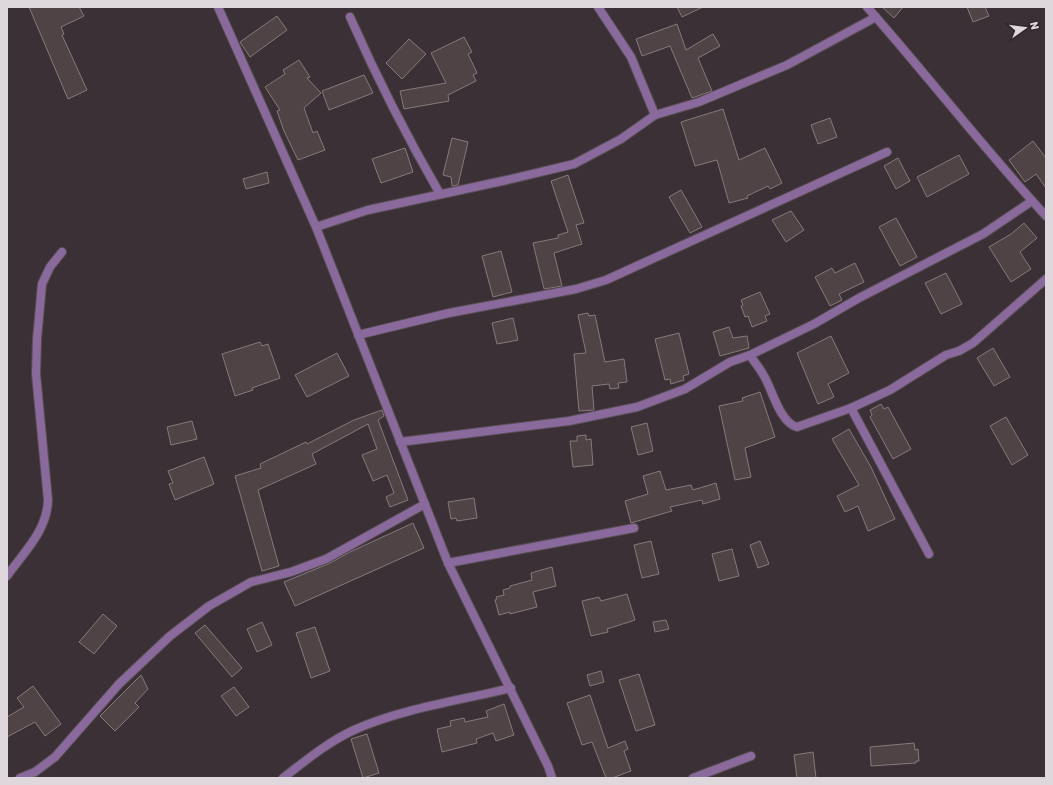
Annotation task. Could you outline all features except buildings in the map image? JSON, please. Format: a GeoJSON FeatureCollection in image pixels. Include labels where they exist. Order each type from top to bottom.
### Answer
{"type":"FeatureCollection","features":[{"type":"Feature","properties":{"kind":"street"},"geometry":{"type":"LineString","coordinates":[[218,7],[316,227],[448,563],[511,688],[548,766],[552,778]]}},
{"type":"Feature","properties":{"kind":"street"},"geometry":{"type":"LineString","coordinates":[[598,7],[631,57],[655,115]]}},
{"type":"Feature","properties":{"kind":"street"},"geometry":{"type":"LineString","coordinates":[[867,7],[1046,216]]}},
{"type":"Feature","properties":{"kind":"street"},"geometry":{"type":"LineString","coordinates":[[350,17],[407,137],[440,194]]}},
{"type":"Feature","properties":{"kind":"street"},"geometry":{"type":"LineString","coordinates":[[316,227],[368,210],[574,164],[621,139],[655,115],[699,102],[788,65],[876,18]]}},
{"type":"Feature","properties":{"kind":"street"},"geometry":{"type":"LineString","coordinates":[[358,335],[449,313],[576,289],[606,280],[887,152]]}},
{"type":"Feature","properties":{"kind":"street"},"geometry":{"type":"LineString","coordinates":[[400,442],[569,422],[637,407],[685,389],[730,362],[814,324],[914,269],[983,234],[1032,201]]}},
{"type":"Feature","properties":{"kind":"street"},"geometry":{"type":"LineString","coordinates":[[7,576],[39,532],[48,514],[36,374],[37,339],[42,284],[50,267],[62,252]]}},
{"type":"Feature","properties":{"kind":"street"},"geometry":{"type":"LineString","coordinates":[[750,354],[764,375],[780,410],[792,426],[797,427],[851,408],[890,390],[946,355],[959,351],[973,343],[1046,280]]}},
{"type":"Feature","properties":{"kind":"street"},"geometry":{"type":"LineString","coordinates":[[851,408],[929,554]]}},
{"type":"Feature","properties":{"kind":"street"},"geometry":{"type":"LineString","coordinates":[[20,778],[35,772],[55,757],[119,684],[170,636],[209,606],[251,582],[291,572],[326,559],[425,504]]}},
{"type":"Feature","properties":{"kind":"street"},"geometry":{"type":"LineString","coordinates":[[448,563],[634,528]]}},
{"type":"Feature","properties":{"kind":"street"},"geometry":{"type":"LineString","coordinates":[[283,778],[312,756],[353,730],[390,717],[511,688]]}},
{"type":"Feature","properties":{"kind":"street"},"geometry":{"type":"LineString","coordinates":[[693,778],[751,756]]}}]}
